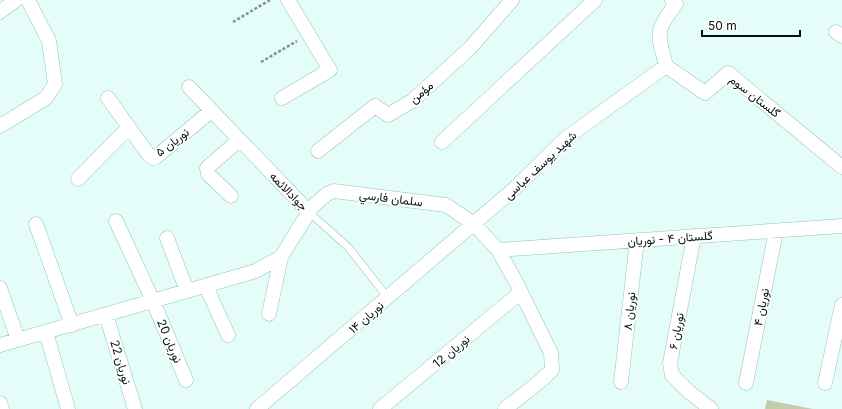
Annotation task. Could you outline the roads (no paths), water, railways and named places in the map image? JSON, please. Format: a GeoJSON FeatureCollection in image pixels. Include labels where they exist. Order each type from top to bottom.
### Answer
{"type":"FeatureCollection","features":[{"type":"Feature","properties":{"kind":"street"},"geometry":{"type":"LineString","coordinates":[[0,12],[16,0]]}},
{"type":"Feature","properties":{"kind":"street"},"geometry":{"type":"LineString","coordinates":[[0,126],[46,98],[54,84],[49,41],[28,0]]}},
{"type":"Feature","properties":{"kind":"street"},"geometry":{"type":"LineString","coordinates":[[282,98],[330,70],[288,0]]}},
{"type":"Feature","properties":{"kind":"street","name":"مؤمن"},"geometry":{"type":"LineString","coordinates":[[318,151],[375,106],[388,115],[412,101],[470,48],[512,0]]}},
{"type":"Feature","properties":{"kind":"street"},"geometry":{"type":"LineString","coordinates":[[442,142],[595,0]]}},
{"type":"Feature","properties":{"kind":"street"},"geometry":{"type":"LineString","coordinates":[[666,66],[658,35],[665,17],[676,4],[672,0]]}},
{"type":"Feature","properties":{"kind":"street","name":"گلستان سوم"},"geometry":{"type":"LineString","coordinates":[[666,66],[704,93],[728,74],[842,167]]}},
{"type":"Feature","properties":{"kind":"street","name":"شهید یوسف عباسی"},"geometry":{"type":"LineString","coordinates":[[474,224],[514,189],[566,138],[666,66]]}},
{"type":"Feature","properties":{"kind":"street","name":"جوادالائمه"},"geometry":{"type":"LineString","coordinates":[[189,87],[309,212]]}},
{"type":"Feature","properties":{"kind":"street","name":"نوریان ۵"},"geometry":{"type":"LineString","coordinates":[[108,98],[148,154],[153,158],[211,111]]}},
{"type":"Feature","properties":{"kind":"street"},"geometry":{"type":"LineString","coordinates":[[78,179],[129,127]]}},
{"type":"Feature","properties":{"kind":"street"},"geometry":{"type":"LineString","coordinates":[[231,196],[208,174],[207,168],[239,140]]}},
{"type":"Feature","properties":{"kind":"street","name":"سلمان فارسي"},"geometry":{"type":"LineString","coordinates":[[281,257],[312,206],[327,194],[334,191],[446,205],[474,224],[498,250],[522,292],[551,353],[552,370],[505,409]]}},
{"type":"Feature","properties":{"kind":"street","name":"نوریان 20"},"geometry":{"type":"LineString","coordinates":[[116,221],[154,301],[186,380]]}},
{"type":"Feature","properties":{"kind":"street"},"geometry":{"type":"LineString","coordinates":[[36,224],[72,324]]}},
{"type":"Feature","properties":{"kind":"street","name":"نوریان ۱۴"},"geometry":{"type":"LineString","coordinates":[[257,409],[474,224]]}},
{"type":"Feature","properties":{"kind":"street","name":"گلستان ۴ - نوریان"},"geometry":{"type":"LineString","coordinates":[[498,250],[842,226]]}},
{"type":"Feature","properties":{"kind":"street","name":"نوریان ۴"},"geometry":{"type":"LineString","coordinates":[[746,383],[776,230]]}},
{"type":"Feature","properties":{"kind":"street","name":"نوریان ۶"},"geometry":{"type":"LineString","coordinates":[[694,236],[670,363],[672,375],[689,392],[711,409]]}},
{"type":"Feature","properties":{"kind":"street"},"geometry":{"type":"LineString","coordinates":[[167,238],[187,291]]}},
{"type":"Feature","properties":{"kind":"street","name":"نوریان ۸"},"geometry":{"type":"LineString","coordinates":[[621,382],[637,240]]}},
{"type":"Feature","properties":{"kind":"street"},"geometry":{"type":"LineString","coordinates":[[0,345],[256,271],[281,257]]}},
{"type":"Feature","properties":{"kind":"street"},"geometry":{"type":"LineString","coordinates":[[269,314],[281,257]]}},
{"type":"Feature","properties":{"kind":"street"},"geometry":{"type":"LineString","coordinates":[[206,286],[228,335]]}},
{"type":"Feature","properties":{"kind":"street"},"geometry":{"type":"LineString","coordinates":[[0,288],[18,340]]}},
{"type":"Feature","properties":{"kind":"street","name":"نوریان 12"},"geometry":{"type":"LineString","coordinates":[[380,409],[522,292]]}},
{"type":"Feature","properties":{"kind":"street"},"geometry":{"type":"LineString","coordinates":[[824,383],[842,305]]}},
{"type":"Feature","properties":{"kind":"street","name":"نوریان 22"},"geometry":{"type":"LineString","coordinates":[[106,315],[135,409]]}},
{"type":"Feature","properties":{"kind":"street"},"geometry":{"type":"LineString","coordinates":[[46,332],[68,409]]}},
{"type":"Feature","properties":{"kind":"street"},"geometry":{"type":"LineString","coordinates":[[0,403],[2,409]]}},
{"type":"Feature","properties":{"kind":"lane","name":"جوادالائمه"},"geometry":{"type":"LineString","coordinates":[[309,212],[350,248],[388,298]]}}]}
